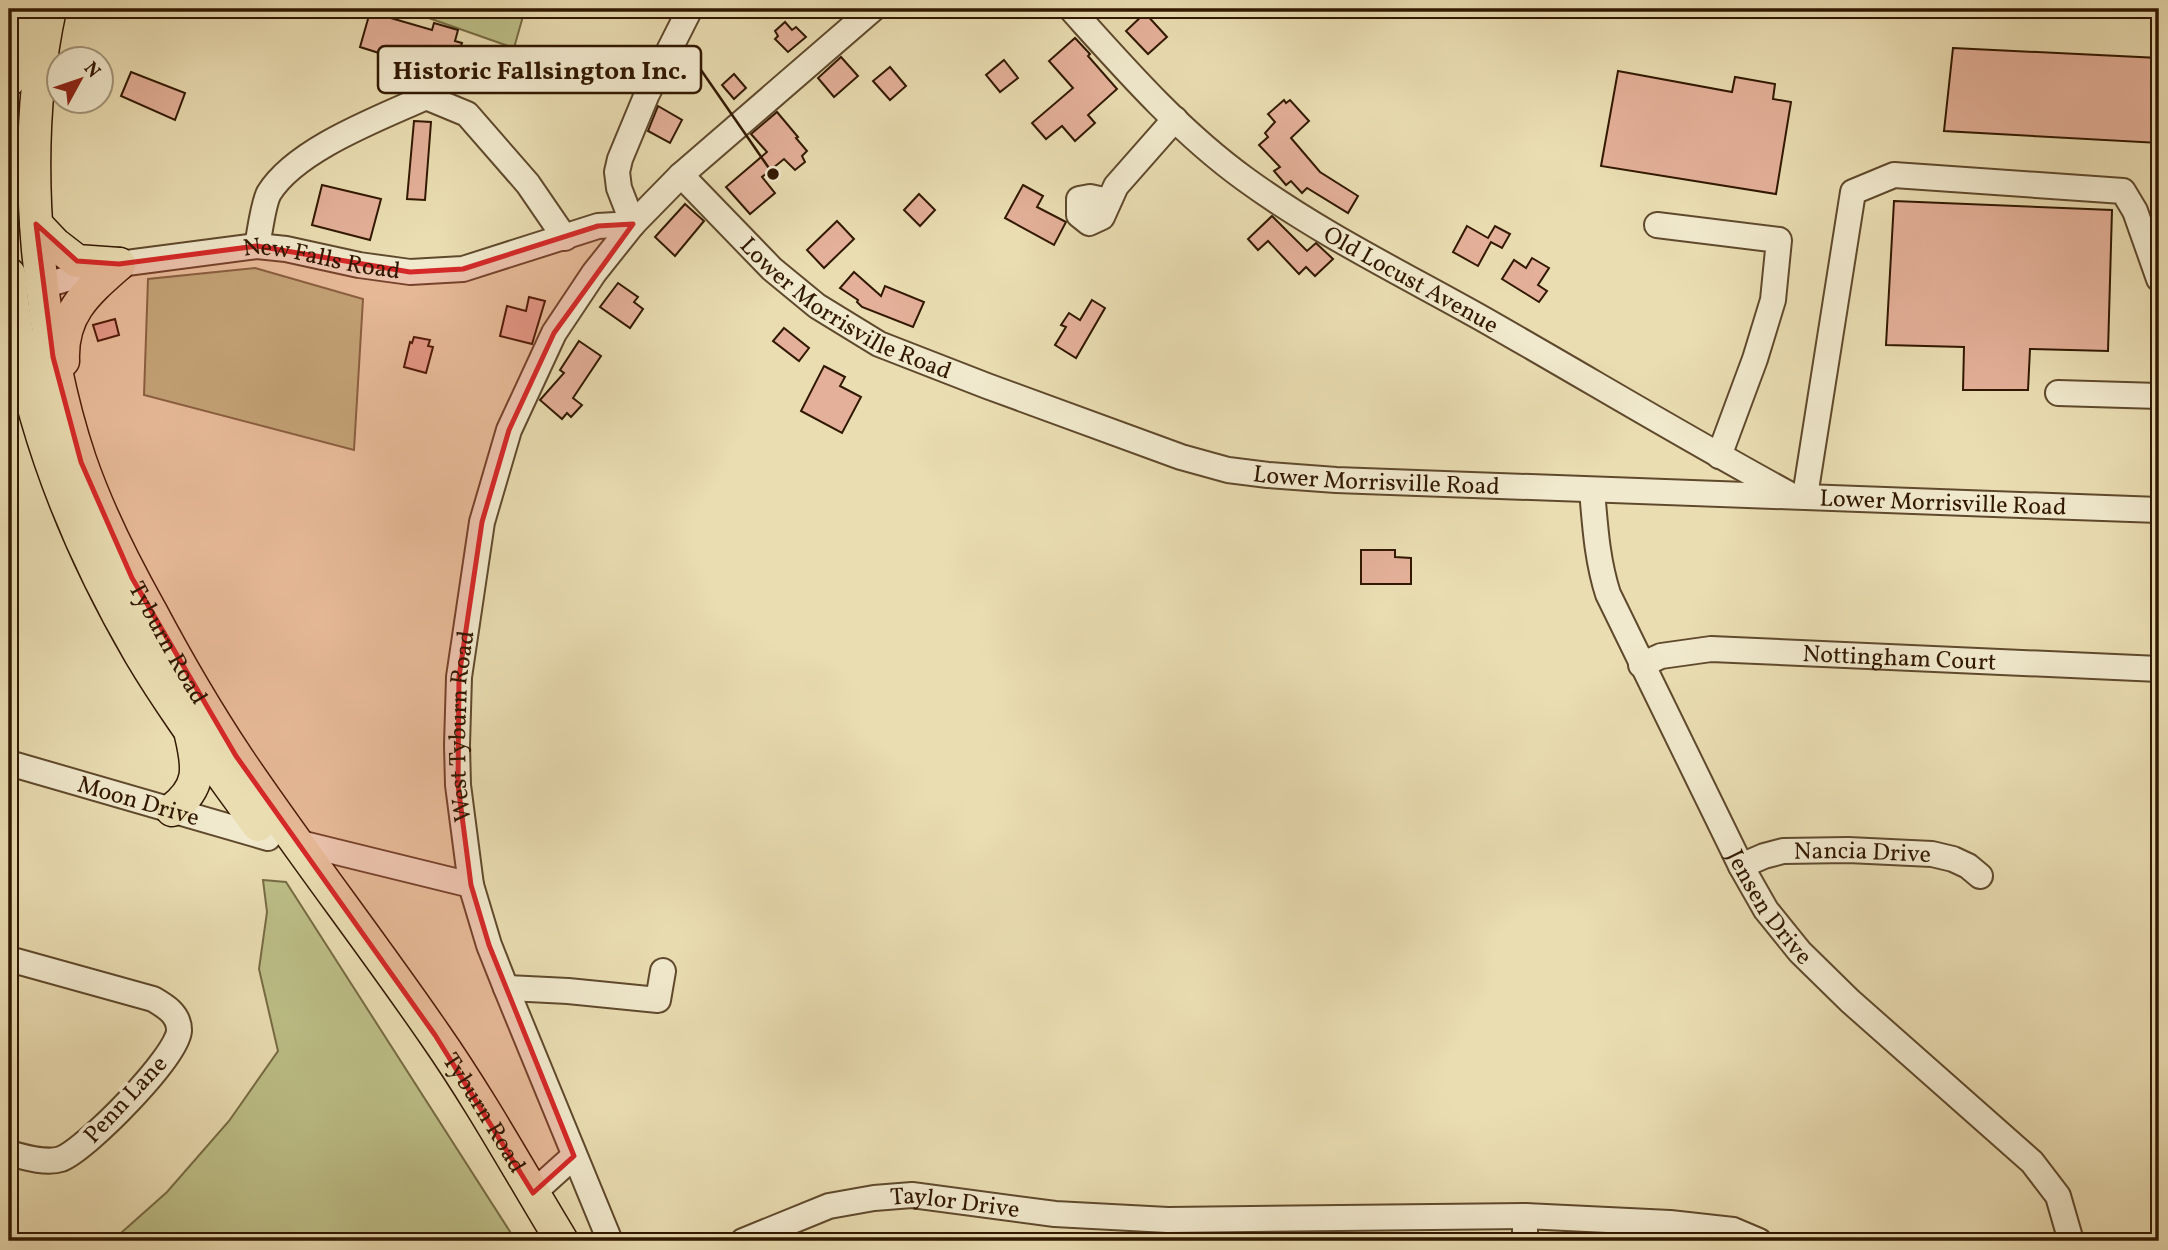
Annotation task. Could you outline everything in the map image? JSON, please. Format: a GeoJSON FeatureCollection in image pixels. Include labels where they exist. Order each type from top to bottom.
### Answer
{"type":"FeatureCollection","features":[{"type":"Feature","properties":{"kind":"main road"},"geometry":{"type":"LineString","coordinates":[[9,80],[20,9]]}},
{"type":"Feature","properties":{"kind":"main road","name":"Tyburn Road"},"geometry":{"type":"LineString","coordinates":[[50,9],[39,81],[36,224],[53,357],[65,409],[81,462],[102,515],[132,578],[282,840]]}},
{"type":"Feature","properties":{"kind":"main road"},"geometry":{"type":"LineString","coordinates":[[36,224],[55,244],[77,261],[119,264]]}},
{"type":"Feature","properties":{"kind":"main road"},"geometry":{"type":"LineString","coordinates":[[65,409],[63,356],[71,315],[91,288],[119,264]]}},
{"type":"Feature","properties":{"kind":"main road","name":"New Falls Road"},"geometry":{"type":"LineString","coordinates":[[9,287],[42,286]]}},
{"type":"Feature","properties":{"kind":"main road","name":"Tyburn Road"},"geometry":{"type":"LineString","coordinates":[[9,287],[25,374],[65,503],[107,594],[141,656],[190,731],[282,840],[435,1035],[480,1103],[562,1241]]}},
{"type":"Feature","properties":{"kind":"main road"},"geometry":{"type":"LineString","coordinates":[[172,810],[183,801],[195,782],[197,768],[190,731]]}},
{"type":"Feature","properties":{"kind":"street"},"geometry":{"type":"LineString","coordinates":[[633,224],[619,188],[617,172],[620,159],[647,94],[690,9]]}},
{"type":"Feature","properties":{"kind":"street","name":"West Tyburn Road"},"geometry":{"type":"LineString","coordinates":[[610,1241],[489,945],[471,885],[458,785],[459,677],[487,499],[509,429],[554,333],[594,274],[633,224],[681,175],[873,9]]}},
{"type":"Feature","properties":{"kind":"street","name":"Old Locust Avenue"},"geometry":{"type":"LineString","coordinates":[[1070,9],[1146,92],[1245,179],[1325,230],[1719,456],[1799,496]]}},
{"type":"Feature","properties":{"kind":"street"},"geometry":{"type":"LineString","coordinates":[[257,246],[269,194],[300,160],[326,144],[426,97],[467,114],[528,184],[565,238]]}},
{"type":"Feature","properties":{"kind":"street"},"geometry":{"type":"LineString","coordinates":[[1108,201],[1116,186],[1175,119]]}},
{"type":"Feature","properties":{"kind":"street","name":"Lower Morrisville Road"},"geometry":{"type":"LineString","coordinates":[[681,175],[772,269],[841,323],[879,344],[1152,447],[1228,470],[1268,475],[1592,490],[2159,510]]}},
{"type":"Feature","properties":{"kind":"street"},"geometry":{"type":"LineString","coordinates":[[1799,496],[1853,192],[1894,176],[2123,191],[2135,211],[2159,278]]}},
{"type":"Feature","properties":{"kind":"street","name":"New Falls Road"},"geometry":{"type":"LineString","coordinates":[[42,286],[119,264],[257,246],[410,272],[463,269],[598,226],[633,224]]}},
{"type":"Feature","properties":{"kind":"street"},"geometry":{"type":"LineString","coordinates":[[1657,225],[1779,240],[1773,300],[1755,359],[1719,456]]}},
{"type":"Feature","properties":{"kind":"street"},"geometry":{"type":"LineString","coordinates":[[2058,393],[2159,396]]}},
{"type":"Feature","properties":{"kind":"street","name":"Jensen Drive"},"geometry":{"type":"LineString","coordinates":[[1592,490],[1596,538],[1608,594],[1741,866],[1766,910],[1800,952],[1850,1001],[2032,1162],[2058,1196],[2071,1241]]}},
{"type":"Feature","properties":{"kind":"street","name":"Nottingham Court"},"geometry":{"type":"LineString","coordinates":[[1641,665],[1661,656],[1711,649],[2159,670]]}},
{"type":"Feature","properties":{"kind":"street","name":"Moon Drive"},"geometry":{"type":"LineString","coordinates":[[9,763],[282,840],[471,885]]}},
{"type":"Feature","properties":{"kind":"street","name":"Nancia Drive"},"geometry":{"type":"LineString","coordinates":[[1741,866],[1783,851],[1848,850],[1932,854],[1953,859],[1980,876]]}},
{"type":"Feature","properties":{"kind":"street","name":"Penn Lane"},"geometry":{"type":"LineString","coordinates":[[9,959],[153,999],[172,1012],[179,1032],[177,1041],[165,1059],[132,1097],[74,1153],[50,1161],[9,1153]]}},
{"type":"Feature","properties":{"kind":"street"},"geometry":{"type":"LineString","coordinates":[[506,988],[658,1000],[663,971]]}},
{"type":"Feature","properties":{"kind":"street"},"geometry":{"type":"LineString","coordinates":[[533,1193],[574,1156]]}},
{"type":"Feature","properties":{"kind":"street","name":"Taylor Drive"},"geometry":{"type":"LineString","coordinates":[[743,1241],[829,1206],[912,1195],[1171,1231],[1525,1216],[1694,1225],[1733,1230],[1759,1241]]}},
{"type":"Feature","properties":{"kind":"street"},"geometry":{"type":"LineString","coordinates":[[1525,1216],[1525,1241]]}},
{"type":"Feature","properties":{"kind":"highlighted area"},"geometry":{"type":"Polygon","coordinates":[[[36,224],[77,261],[119,264],[257,246],[410,272],[463,269],[598,226],[633,224],[554,333],[509,430],[482,522],[459,677],[458,785],[471,885],[489,945],[574,1156],[533,1193],[435,1035],[236,756],[132,578],[81,462],[53,357],[36,224]]]}},
{"type":"Feature","properties":{"kind":"green space"},"geometry":{"type":"Polygon","coordinates":[[[403,9],[525,9],[514,48],[403,9]]]}},
{"type":"Feature","properties":{"kind":"green space"},"geometry":{"type":"Polygon","coordinates":[[[255,268],[363,299],[354,450],[144,395],[148,279],[255,268]]]}},
{"type":"Feature","properties":{"kind":"green space"},"geometry":{"type":"Polygon","coordinates":[[[263,880],[286,882],[516,1241],[112,1241],[167,1192],[229,1121],[278,1051],[259,969],[267,912],[263,880]]]}},
{"type":"Feature","properties":{"kind":"building"},"geometry":{"type":"Polygon","coordinates":[[[370,12],[432,30],[434,23],[458,30],[455,41],[462,43],[452,76],[360,47],[370,12]]]}},
{"type":"Feature","properties":{"kind":"building"},"geometry":{"type":"Polygon","coordinates":[[[1145,13],[1167,37],[1148,54],[1126,31],[1145,13]]]}},
{"type":"Feature","properties":{"kind":"building"},"geometry":{"type":"Polygon","coordinates":[[[785,22],[792,30],[796,27],[806,37],[788,52],[775,39],[778,36],[775,31],[785,22]]]}},
{"type":"Feature","properties":{"kind":"building"},"geometry":{"type":"Polygon","coordinates":[[[1075,38],[1117,89],[1088,115],[1095,123],[1075,141],[1062,126],[1046,139],[1032,123],[1073,88],[1049,61],[1075,38]]]}},
{"type":"Feature","properties":{"kind":"building"},"geometry":{"type":"Polygon","coordinates":[[[1953,48],[2159,58],[2159,143],[1944,131],[1953,48]]]}},
{"type":"Feature","properties":{"kind":"building"},"geometry":{"type":"Polygon","coordinates":[[[841,57],[858,76],[834,97],[818,78],[841,57]]]}},
{"type":"Feature","properties":{"kind":"building"},"geometry":{"type":"Polygon","coordinates":[[[1004,60],[1018,78],[1000,92],[986,75],[1004,60]]]}},
{"type":"Feature","properties":{"kind":"building"},"geometry":{"type":"Polygon","coordinates":[[[890,67],[906,86],[890,100],[873,81],[890,67]]]}},
{"type":"Feature","properties":{"kind":"building"},"geometry":{"type":"Polygon","coordinates":[[[1618,71],[1732,92],[1735,77],[1775,84],[1773,99],[1791,102],[1776,194],[1601,166],[1618,71]]]}},
{"type":"Feature","properties":{"kind":"building"},"geometry":{"type":"Polygon","coordinates":[[[131,72],[185,93],[175,120],[121,96],[131,72]]]}},
{"type":"Feature","properties":{"kind":"building"},"geometry":{"type":"Polygon","coordinates":[[[734,74],[746,88],[734,99],[722,85],[734,74]]]}},
{"type":"Feature","properties":{"kind":"building"},"geometry":{"type":"Polygon","coordinates":[[[1284,100],[1286,103],[1290,100],[1309,121],[1291,138],[1320,172],[1358,196],[1348,213],[1307,188],[1302,193],[1291,181],[1286,185],[1274,171],[1280,167],[1259,145],[1268,137],[1265,133],[1275,122],[1268,114],[1284,100]]]}},
{"type":"Feature","properties":{"kind":"building"},"geometry":{"type":"Polygon","coordinates":[[[658,106],[682,120],[670,143],[648,131],[658,106]]]}},
{"type":"Feature","properties":{"kind":"building"},"geometry":{"type":"Polygon","coordinates":[[[777,112],[807,151],[802,156],[805,162],[795,170],[784,159],[762,177],[775,193],[750,214],[726,187],[767,152],[751,134],[777,112]]]}},
{"type":"Feature","properties":{"kind":"building"},"geometry":{"type":"Polygon","coordinates":[[[414,121],[431,122],[425,200],[407,199],[414,121]]]}},
{"type":"Feature","properties":{"kind":"building"},"geometry":{"type":"Polygon","coordinates":[[[322,185],[381,199],[370,240],[312,225],[322,185]]]}},
{"type":"Feature","properties":{"kind":"building"},"geometry":{"type":"Polygon","coordinates":[[[1023,185],[1043,196],[1037,207],[1066,222],[1054,245],[1005,218],[1023,185]]]}},
{"type":"Feature","properties":{"kind":"building"},"geometry":{"type":"Polygon","coordinates":[[[919,194],[935,210],[920,226],[904,210],[919,194]]]}},
{"type":"Feature","properties":{"kind":"building"},"geometry":{"type":"Polygon","coordinates":[[[1894,201],[2112,210],[2108,351],[2030,349],[2028,390],[1963,390],[1964,347],[1886,345],[1894,201]]]}},
{"type":"Feature","properties":{"kind":"building"},"geometry":{"type":"Polygon","coordinates":[[[685,204],[704,221],[675,256],[655,237],[685,204]]]}},
{"type":"Feature","properties":{"kind":"building"},"geometry":{"type":"Polygon","coordinates":[[[1272,216],[1307,251],[1316,243],[1333,259],[1315,276],[1306,267],[1299,274],[1268,241],[1258,250],[1248,239],[1272,216]]]}},
{"type":"Feature","properties":{"kind":"building"},"geometry":{"type":"Polygon","coordinates":[[[837,221],[854,239],[824,268],[807,250],[837,221]]]}},
{"type":"Feature","properties":{"kind":"building"},"geometry":{"type":"Polygon","coordinates":[[[1467,226],[1488,238],[1495,226],[1510,234],[1502,248],[1491,242],[1478,266],[1453,252],[1467,226]]]}},
{"type":"Feature","properties":{"kind":"building"},"geometry":{"type":"Polygon","coordinates":[[[1532,258],[1549,268],[1538,285],[1547,291],[1539,302],[1502,279],[1514,260],[1526,268],[1532,258]]]}},
{"type":"Feature","properties":{"kind":"building"},"geometry":{"type":"Polygon","coordinates":[[[854,272],[881,296],[885,286],[924,302],[913,327],[862,307],[858,300],[840,288],[854,272]]]}},
{"type":"Feature","properties":{"kind":"building"},"geometry":{"type":"Polygon","coordinates":[[[618,283],[638,297],[634,302],[643,309],[630,328],[600,307],[618,283]]]}},
{"type":"Feature","properties":{"kind":"building"},"geometry":{"type":"Polygon","coordinates":[[[529,297],[545,301],[532,344],[500,336],[507,306],[526,311],[529,297]]]}},
{"type":"Feature","properties":{"kind":"building"},"geometry":{"type":"Polygon","coordinates":[[[1092,300],[1105,308],[1076,358],[1055,345],[1066,327],[1061,325],[1069,313],[1080,320],[1092,300]]]}},
{"type":"Feature","properties":{"kind":"building"},"geometry":{"type":"Polygon","coordinates":[[[115,319],[119,335],[98,341],[93,325],[115,319]]]}},
{"type":"Feature","properties":{"kind":"building"},"geometry":{"type":"Polygon","coordinates":[[[784,328],[809,348],[799,361],[773,341],[784,328]]]}},
{"type":"Feature","properties":{"kind":"building"},"geometry":{"type":"Polygon","coordinates":[[[414,337],[430,340],[428,346],[433,347],[426,373],[404,367],[410,342],[412,343],[414,337]]]}},
{"type":"Feature","properties":{"kind":"building"},"geometry":{"type":"Polygon","coordinates":[[[579,341],[601,356],[573,398],[582,405],[571,417],[567,413],[562,419],[540,400],[564,373],[560,370],[579,341]]]}},
{"type":"Feature","properties":{"kind":"building"},"geometry":{"type":"Polygon","coordinates":[[[824,366],[845,377],[840,386],[861,397],[842,433],[801,411],[824,366]]]}},
{"type":"Feature","properties":{"kind":"building"},"geometry":{"type":"Polygon","coordinates":[[[1361,550],[1395,550],[1395,557],[1411,558],[1411,584],[1361,584],[1361,550]]]}},
{"type":"Feature","properties":{"kind":"place","name":"Historic Fallsington Inc."},"geometry":{"type":"Point","coordinates":[773,174]}}]}
